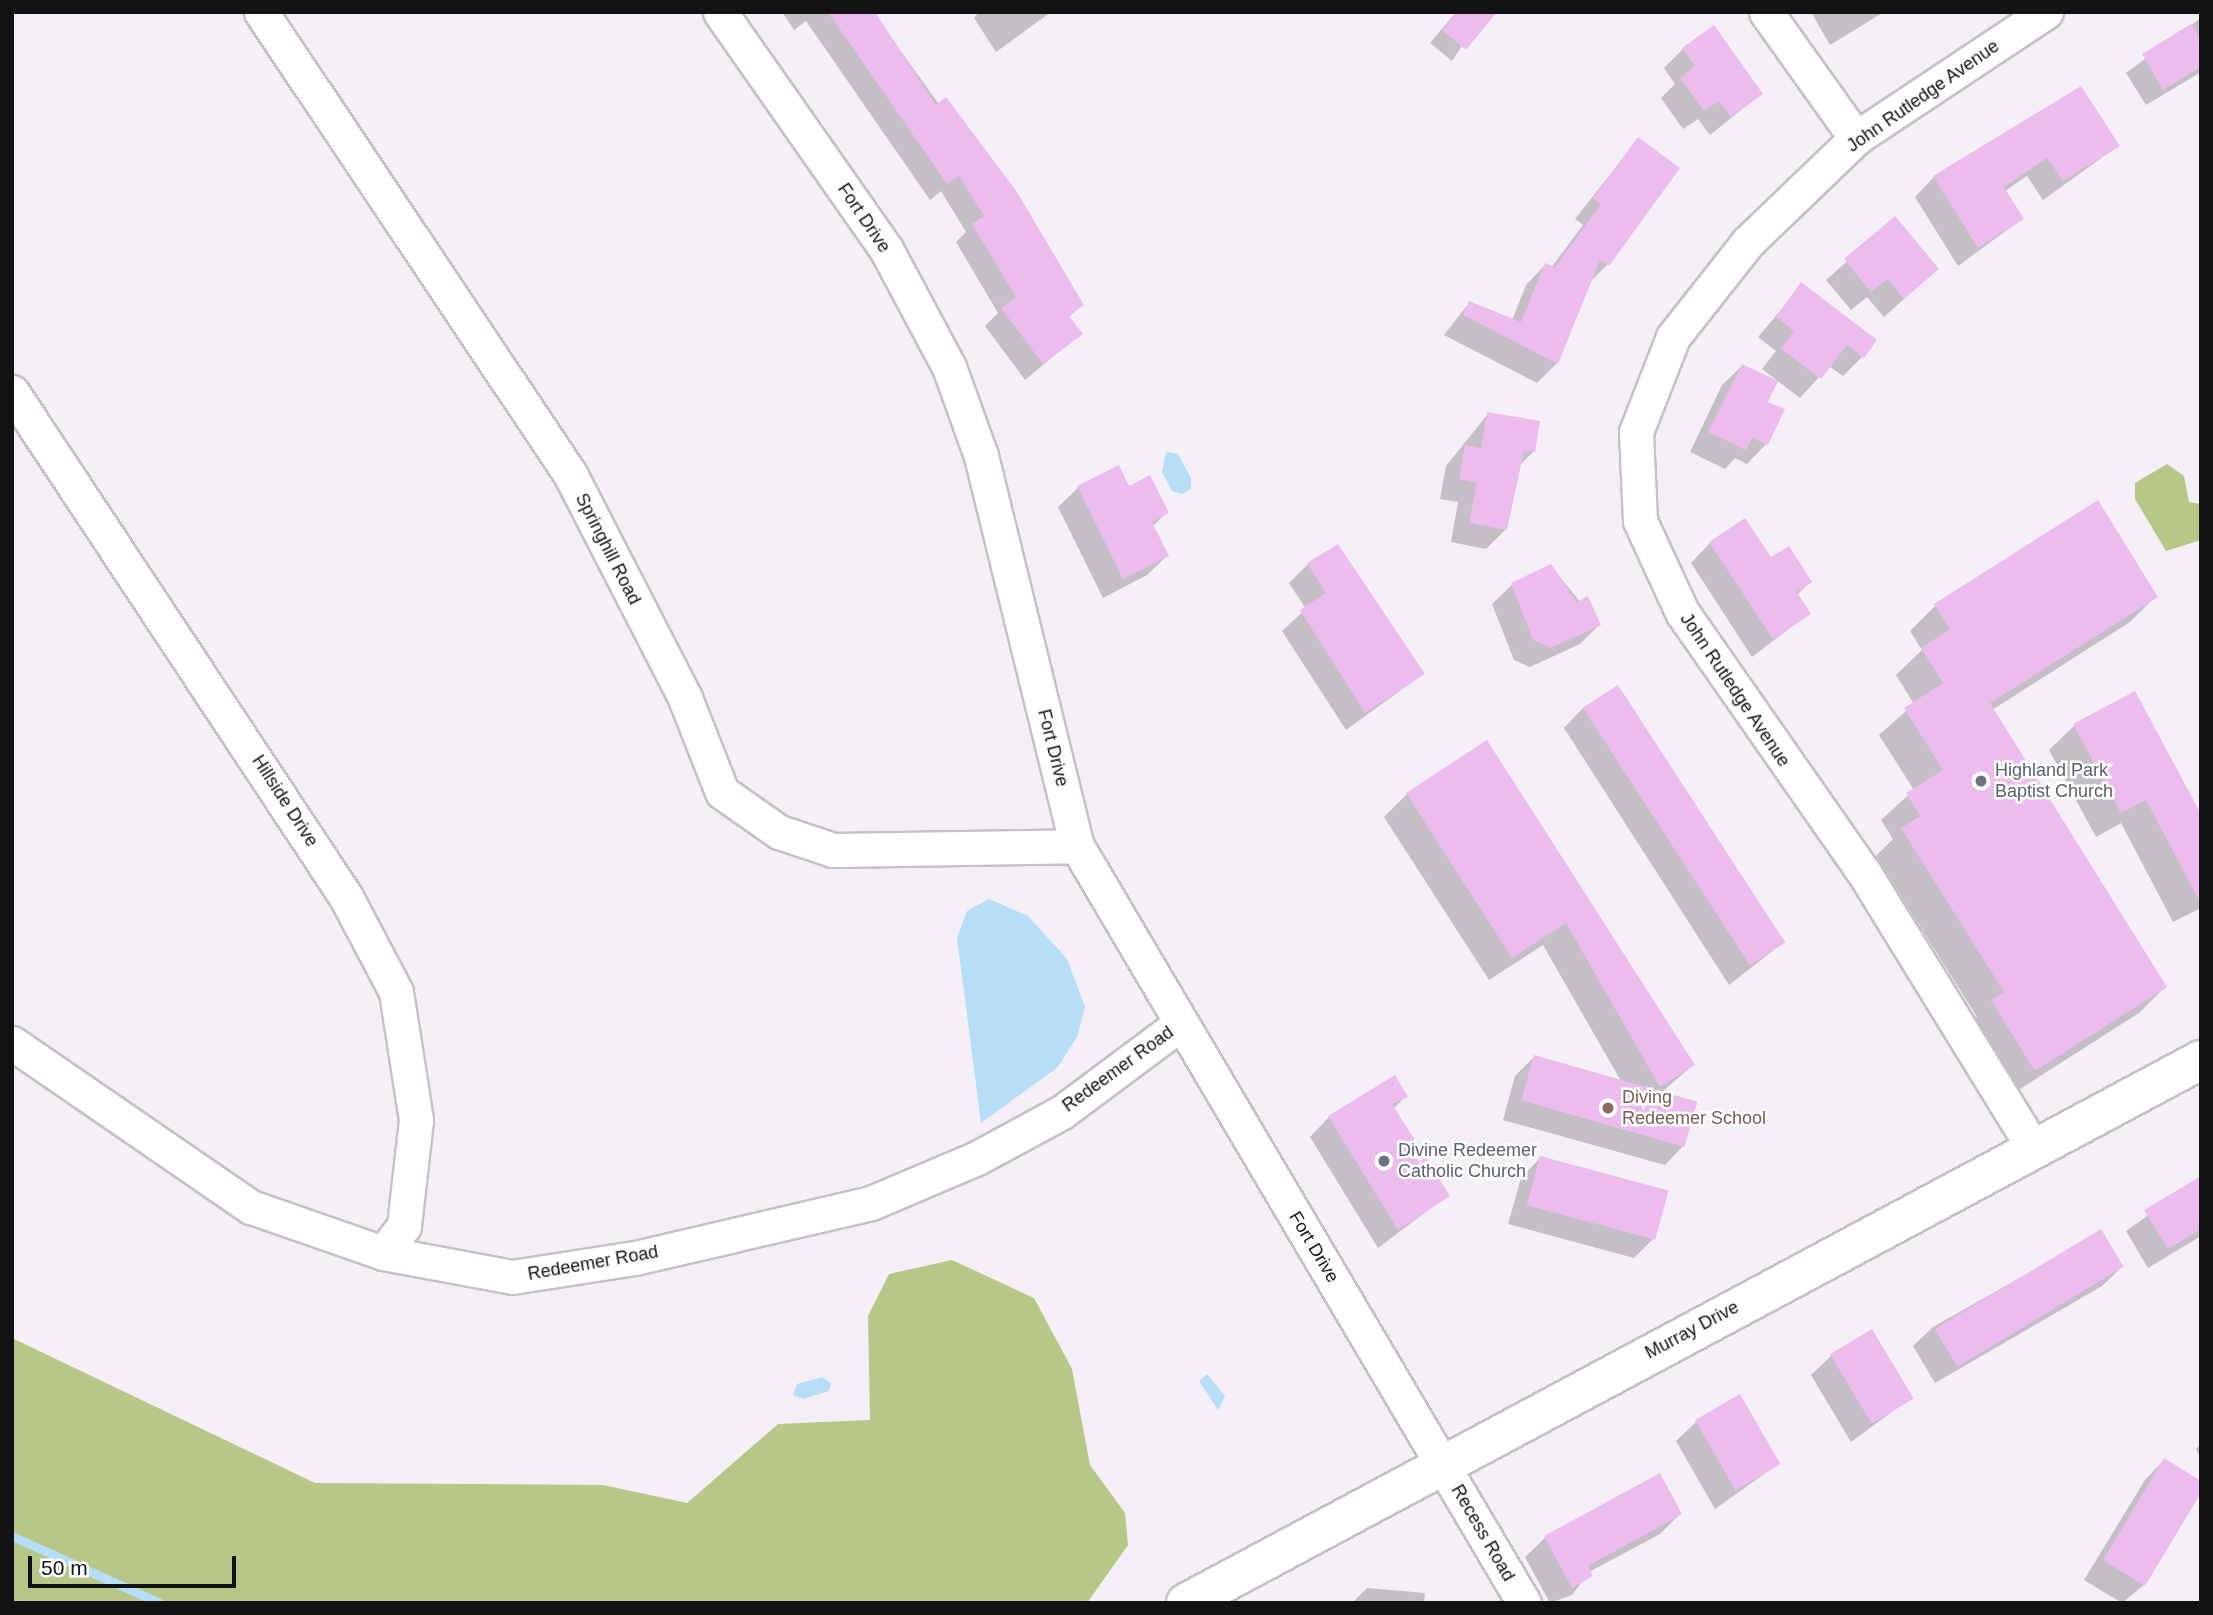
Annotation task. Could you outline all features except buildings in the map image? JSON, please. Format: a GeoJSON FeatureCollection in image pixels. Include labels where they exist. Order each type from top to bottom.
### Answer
{"type":"FeatureCollection","features":[{"type":"Feature","properties":{"kind":"street","name":"Springhill Road"},"geometry":{"type":"LineString","coordinates":[[261,12],[570,474],[685,698],[722,792],[779,832],[833,850],[1077,846]]}},
{"type":"Feature","properties":{"kind":"street","name":"Fort Drive"},"geometry":{"type":"LineString","coordinates":[[720,12],[887,249],[949,367],[981,456],[1077,846],[1180,1024],[1443,1463]]}},
{"type":"Feature","properties":{"kind":"street"},"geometry":{"type":"LineString","coordinates":[[1766,12],[1856,138]]}},
{"type":"Feature","properties":{"kind":"street","name":"John Rutledge Avenue"},"geometry":{"type":"LineString","coordinates":[[2034,1149],[1864,873],[1683,614],[1640,521],[1636,432],[1674,337],[1748,242],[1856,138],[2046,12]]}},
{"type":"Feature","properties":{"kind":"street","name":"Hillside Drive"},"geometry":{"type":"LineString","coordinates":[[12,392],[346,897],[396,992],[416,1120],[404,1226],[383,1253]]}},
{"type":"Feature","properties":{"kind":"street","name":"Redeemer Road"},"geometry":{"type":"LineString","coordinates":[[12,1043],[251,1207],[383,1253],[513,1277],[635,1258],[871,1203],[977,1158],[1062,1112],[1180,1024]]}},
{"type":"Feature","properties":{"kind":"street","name":"Murray Drive"},"geometry":{"type":"LineString","coordinates":[[1186,1603],[1443,1463],[2201,1060]]}},
{"type":"Feature","properties":{"kind":"street","name":"Recess Road"},"geometry":{"type":"LineString","coordinates":[[1443,1463],[1524,1603]]}},
{"type":"Feature","properties":{"kind":"green space"},"geometry":{"type":"Polygon","coordinates":[[[2167,464],[2184,476],[2189,502],[2201,504],[2201,540],[2166,551],[2135,499],[2135,483],[2167,464]]]}},
{"type":"Feature","properties":{"kind":"green space"},"geometry":{"type":"Polygon","coordinates":[[[952,1260],[1034,1298],[1072,1369],[1090,1465],[1125,1513],[1128,1545],[1087,1603],[12,1603],[12,1338],[315,1483],[603,1485],[687,1503],[778,1424],[870,1420],[868,1316],[889,1274],[952,1260]]]}},
{"type":"Feature","properties":{"kind":"water"},"geometry":{"type":"Polygon","coordinates":[[[1166,452],[1178,454],[1191,478],[1191,489],[1182,494],[1172,491],[1162,472],[1166,452]]]}},
{"type":"Feature","properties":{"kind":"water"},"geometry":{"type":"Polygon","coordinates":[[[989,899],[1028,916],[1067,959],[1085,1007],[1077,1037],[1058,1067],[981,1123],[957,938],[967,911],[989,899]]]}},
{"type":"Feature","properties":{"kind":"water"},"geometry":{"type":"Polygon","coordinates":[[[1207,1374],[1225,1396],[1218,1410],[1199,1381],[1207,1374]]]}},
{"type":"Feature","properties":{"kind":"water"},"geometry":{"type":"Polygon","coordinates":[[[822,1377],[831,1383],[829,1391],[803,1399],[793,1395],[797,1384],[822,1377]]]}},
{"type":"Feature","properties":{"kind":"waterway"},"geometry":{"type":"LineString","coordinates":[[12,1536],[160,1603]]}},
{"type":"Feature","properties":{"kind":"place","name":"Highland Park Baptist Church"},"geometry":{"type":"Point","coordinates":[1981,781]}},
{"type":"Feature","properties":{"kind":"place","name":"Diving Redeemer School"},"geometry":{"type":"Point","coordinates":[1608,1108]}},
{"type":"Feature","properties":{"kind":"place","name":"Divine Redeemer Catholic Church"},"geometry":{"type":"Point","coordinates":[1384,1161]}}]}
